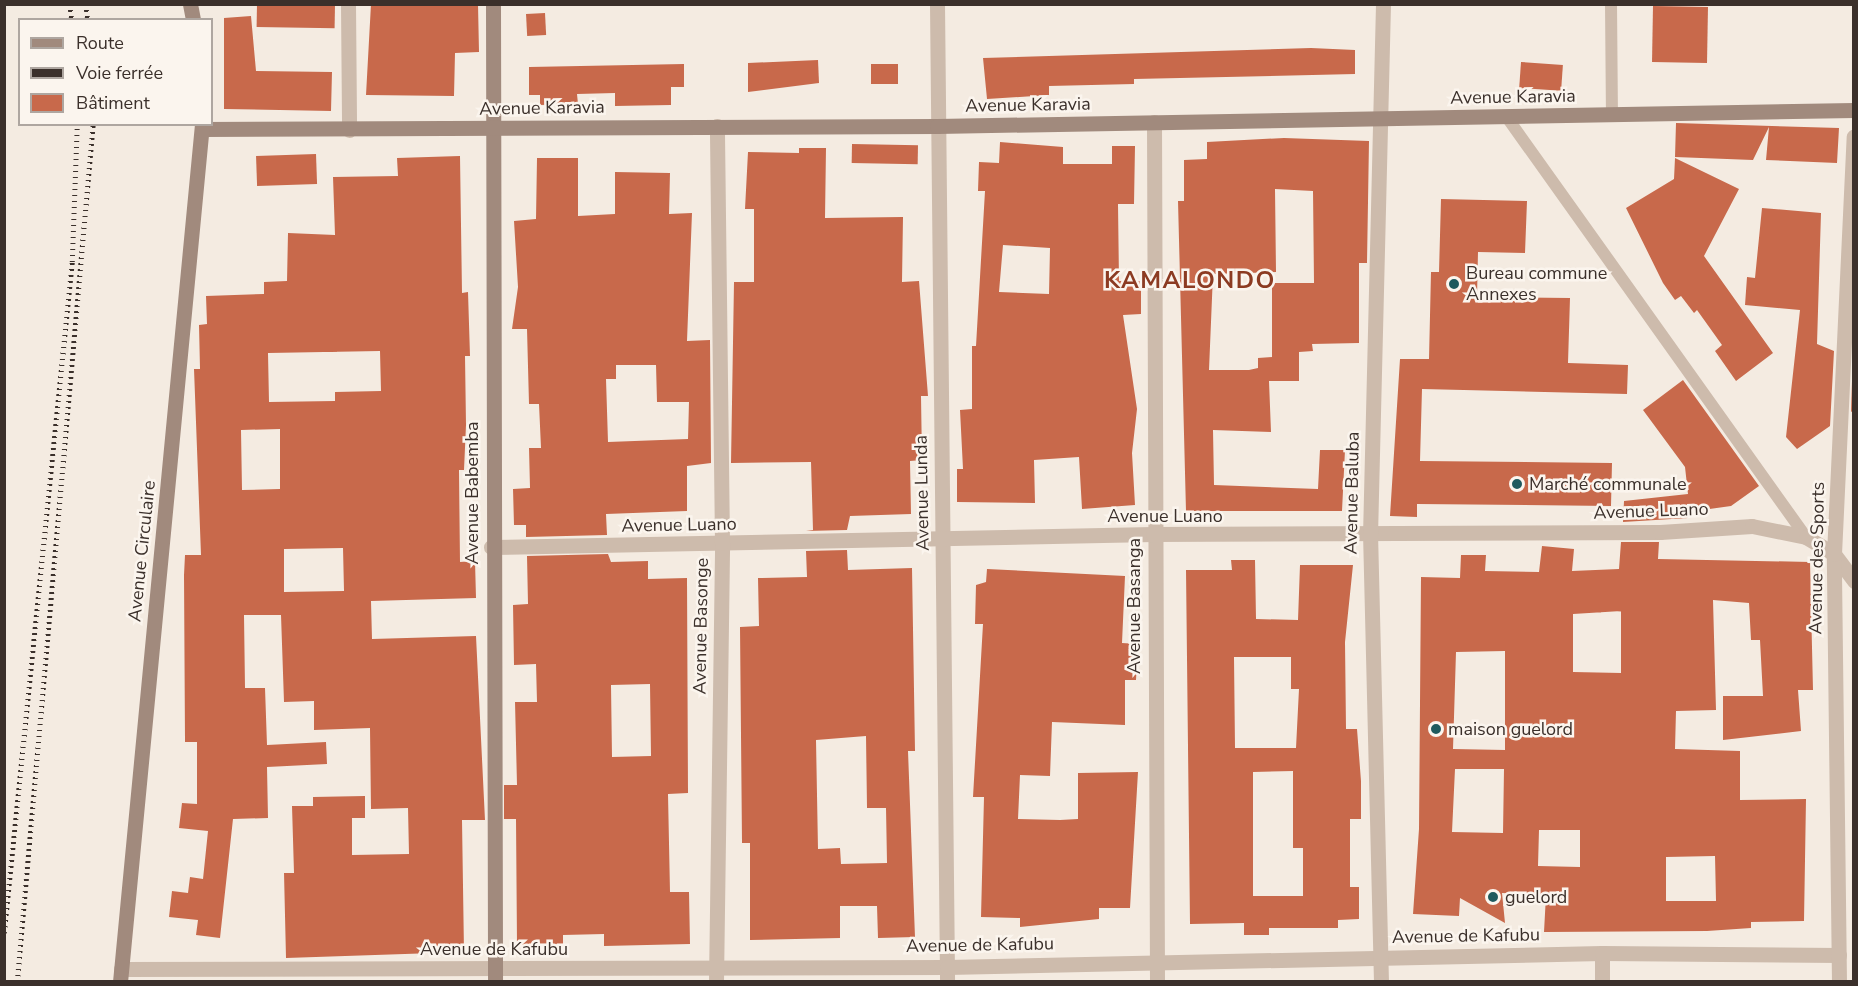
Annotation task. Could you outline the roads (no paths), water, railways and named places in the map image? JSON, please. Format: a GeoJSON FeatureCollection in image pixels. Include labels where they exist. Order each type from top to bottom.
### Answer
{"type":"FeatureCollection","features":[{"type":"Feature","properties":{"kind":"street"},"geometry":{"type":"LineString","coordinates":[[348,4],[349,130]]}},
{"type":"Feature","properties":{"kind":"street","name":"Avenue Babemba"},"geometry":{"type":"LineString","coordinates":[[493,4],[491,548],[495,975]]}},
{"type":"Feature","properties":{"kind":"street","name":"Avenue Lunda"},"geometry":{"type":"LineString","coordinates":[[937,4],[947,974]]}},
{"type":"Feature","properties":{"kind":"street","name":"Avenue Baluba"},"geometry":{"type":"LineString","coordinates":[[1381,981],[1370,536],[1383,118],[1383,4]]}},
{"type":"Feature","properties":{"kind":"street","name":"Avenue Karavia"},"geometry":{"type":"LineString","coordinates":[[202,127],[349,130],[937,126],[1854,110]]}},
{"type":"Feature","properties":{"kind":"street","name":"Avenue Basanga"},"geometry":{"type":"LineString","coordinates":[[1154,123],[1156,981]]}},
{"type":"Feature","properties":{"kind":"street","name":"Avenue Basonge"},"geometry":{"type":"LineString","coordinates":[[716,974],[722,543],[717,126]]}},
{"type":"Feature","properties":{"kind":"street","name":"Avenue Circulaire"},"geometry":{"type":"LineString","coordinates":[[120,975],[202,127]]}},
{"type":"Feature","properties":{"kind":"street","name":"Avenue des Sports"},"geometry":{"type":"LineString","coordinates":[[1839,981],[1834,554],[1854,135]]}},
{"type":"Feature","properties":{"kind":"street","name":"Avenue Luano"},"geometry":{"type":"LineString","coordinates":[[491,548],[1154,534],[1370,536],[1752,526],[1806,537],[1834,554]]}},
{"type":"Feature","properties":{"kind":"street"},"geometry":{"type":"LineString","coordinates":[[1834,554],[1854,581]]}},
{"type":"Feature","properties":{"kind":"street"},"geometry":{"type":"LineString","coordinates":[[1602,953],[1602,981]]}},
{"type":"Feature","properties":{"kind":"street","name":"Avenue de Kafubu"},"geometry":{"type":"LineString","coordinates":[[120,975],[947,974],[1156,960],[1602,953],[1839,955]]}},
{"type":"Feature","properties":{"kind":"lane"},"geometry":{"type":"LineString","coordinates":[[1611,4],[1612,114]]}},
{"type":"Feature","properties":{"kind":"lane"},"geometry":{"type":"LineString","coordinates":[[1506,116],[1806,537]]}},
{"type":"Feature","properties":{"kind":"railway"},"geometry":{"type":"LineString","coordinates":[[70,4],[72,18]]}},
{"type":"Feature","properties":{"kind":"railway"},"geometry":{"type":"LineString","coordinates":[[86,4],[88,18]]}},
{"type":"Feature","properties":{"kind":"railway"},"geometry":{"type":"LineString","coordinates":[[4,933],[72,262],[77,126]]}},
{"type":"Feature","properties":{"kind":"railway"},"geometry":{"type":"LineString","coordinates":[[17,982],[93,126]]}},
{"type":"Feature","properties":{"kind":"place","name":"Bureau commune Annexes"},"geometry":{"type":"Point","coordinates":[1454,284]}},
{"type":"Feature","properties":{"kind":"place","name":"Marché communale"},"geometry":{"type":"Point","coordinates":[1517,484]}},
{"type":"Feature","properties":{"kind":"place","name":"maison guelord"},"geometry":{"type":"Point","coordinates":[1436,729]}},
{"type":"Feature","properties":{"kind":"place","name":"guelord"},"geometry":{"type":"Point","coordinates":[1493,897]}},
{"type":"Feature","properties":{"kind":"district","name":"KAMALONDO"},"geometry":{"type":"Point","coordinates":[1190,281]}}]}
